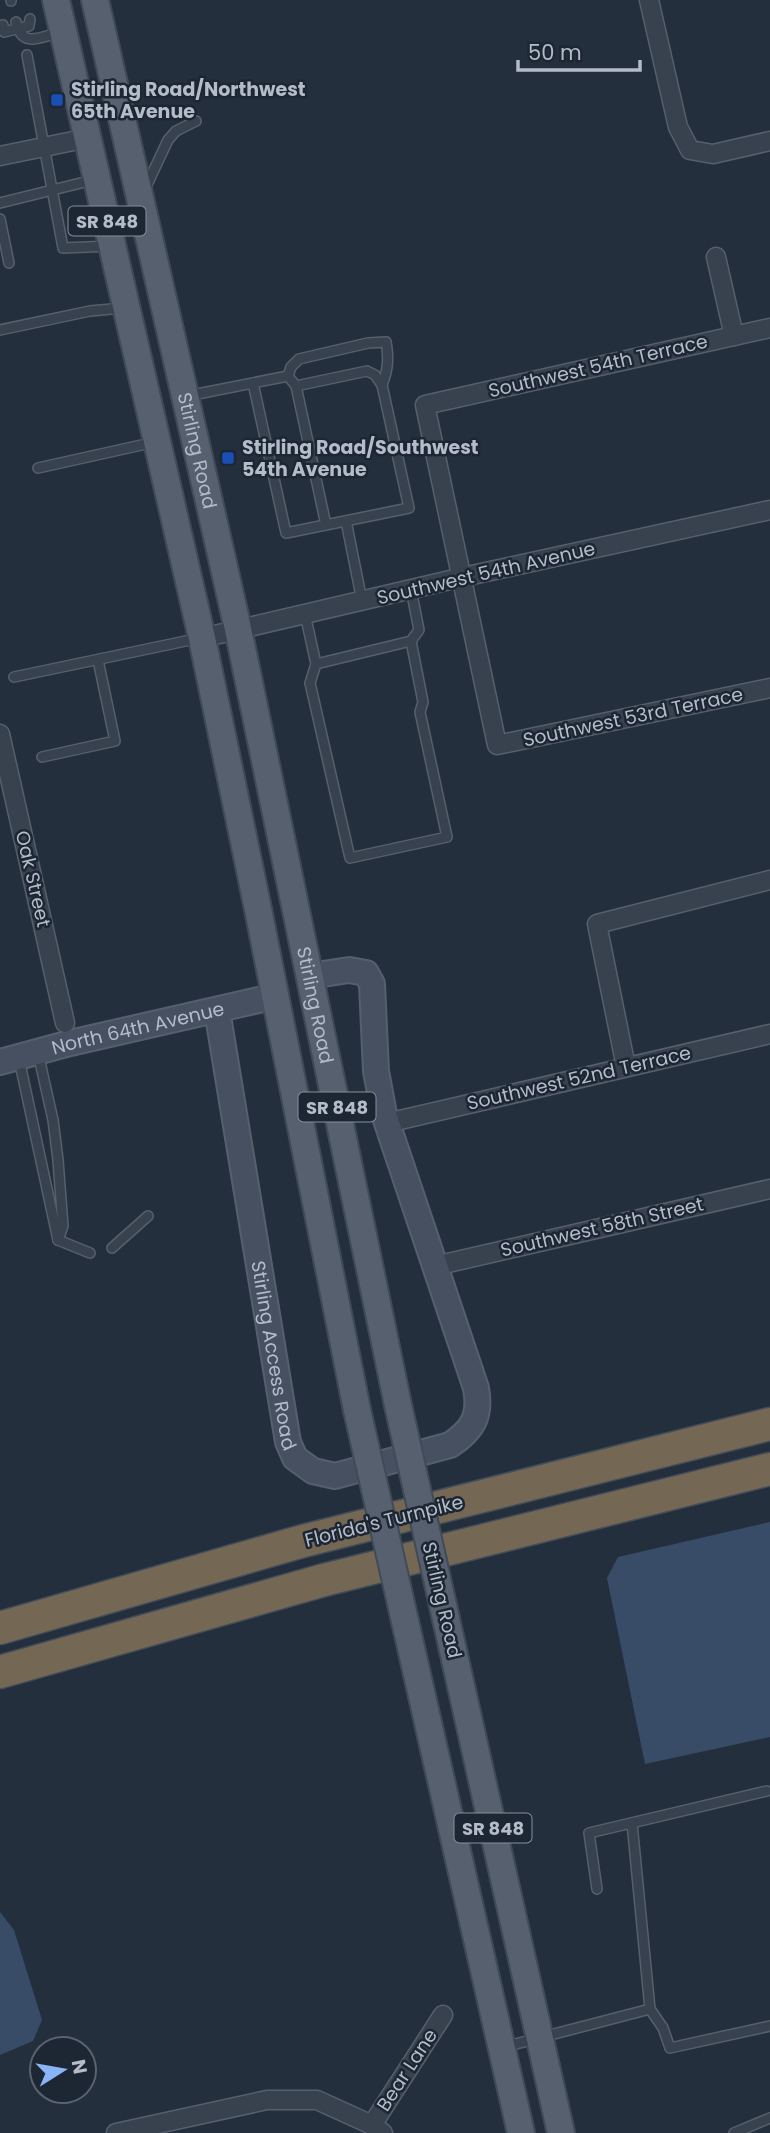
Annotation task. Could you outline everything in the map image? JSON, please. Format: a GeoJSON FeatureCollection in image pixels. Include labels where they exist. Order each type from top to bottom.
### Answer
{"type":"FeatureCollection","features":[{"type":"Feature","properties":{"kind":"highway","name":"Florida's Turnpike"},"geometry":{"type":"LineString","coordinates":[[0,1628],[303,1541],[770,1424]]}},
{"type":"Feature","properties":{"kind":"highway"},"geometry":{"type":"LineString","coordinates":[[0,1672],[324,1580],[770,1469]]}},
{"type":"Feature","properties":{"kind":"main road","name":"Stirling Road"},"geometry":{"type":"LineString","coordinates":[[56,0],[202,638],[357,1410],[521,2133]]}},
{"type":"Feature","properties":{"kind":"main road","name":"Stirling Road"},"geometry":{"type":"LineString","coordinates":[[95,0],[238,629],[398,1405],[561,2133]]}},
{"type":"Feature","properties":{"kind":"street"},"geometry":{"type":"LineString","coordinates":[[649,0],[678,127],[691,150],[713,154],[770,141]]}},
{"type":"Feature","properties":{"kind":"street"},"geometry":{"type":"LineString","coordinates":[[0,156],[88,138]]}},
{"type":"Feature","properties":{"kind":"street"},"geometry":{"type":"LineString","coordinates":[[716,257],[734,336]]}},
{"type":"Feature","properties":{"kind":"street","name":"Southwest 54th Terrace"},"geometry":{"type":"LineString","coordinates":[[463,577],[425,405],[770,328]]}},
{"type":"Feature","properties":{"kind":"street","name":"Southwest 54th Avenue"},"geometry":{"type":"LineString","coordinates":[[202,638],[463,577],[770,510]]}},
{"type":"Feature","properties":{"kind":"street","name":"Southwest 53rd Terrace"},"geometry":{"type":"LineString","coordinates":[[463,577],[497,745],[770,688]]}},
{"type":"Feature","properties":{"kind":"street","name":"Oak Street"},"geometry":{"type":"LineString","coordinates":[[0,734],[65,1023]]}},
{"type":"Feature","properties":{"kind":"street"},"geometry":{"type":"LineString","coordinates":[[626,1068],[597,924],[770,880]]}},
{"type":"Feature","properties":{"kind":"street","name":"Stirling Access Road"},"geometry":{"type":"LineString","coordinates":[[217,1010],[288,1442],[295,1458],[313,1471],[335,1476],[450,1445],[465,1435],[474,1421],[478,1403],[387,1123],[376,1071],[372,984],[366,973],[349,970],[310,976]]}},
{"type":"Feature","properties":{"kind":"street","name":"North 64th Avenue"},"geometry":{"type":"LineString","coordinates":[[19,1057],[276,996]]}},
{"type":"Feature","properties":{"kind":"street","name":"Southwest 52nd Terrace"},"geometry":{"type":"LineString","coordinates":[[387,1123],[770,1034]]}},
{"type":"Feature","properties":{"kind":"street","name":"Southwest 58th Street"},"geometry":{"type":"LineString","coordinates":[[435,1266],[770,1189]]}},
{"type":"Feature","properties":{"kind":"street","name":"Bear Lane"},"geometry":{"type":"LineString","coordinates":[[377,2129],[443,2015]]}},
{"type":"Feature","properties":{"kind":"street"},"geometry":{"type":"LineString","coordinates":[[116,2133],[267,2100],[317,2100],[377,2129]]}},
{"type":"Feature","properties":{"kind":"lane"},"geometry":{"type":"LineString","coordinates":[[3,25],[4,32],[17,26],[29,26],[30,19]]}},
{"type":"Feature","properties":{"kind":"lane"},"geometry":{"type":"LineString","coordinates":[[17,26],[19,35],[24,39],[63,31]]}},
{"type":"Feature","properties":{"kind":"lane"},"geometry":{"type":"LineString","coordinates":[[27,55],[63,248],[112,246]]}},
{"type":"Feature","properties":{"kind":"lane"},"geometry":{"type":"LineString","coordinates":[[140,200],[168,140],[176,131],[196,121]]}},
{"type":"Feature","properties":{"kind":"lane"},"geometry":{"type":"LineString","coordinates":[[0,203],[97,179]]}},
{"type":"Feature","properties":{"kind":"lane"},"geometry":{"type":"LineString","coordinates":[[0,219],[9,263]]}},
{"type":"Feature","properties":{"kind":"lane"},"geometry":{"type":"LineString","coordinates":[[0,330],[90,311],[126,307]]}},
{"type":"Feature","properties":{"kind":"lane"},"geometry":{"type":"LineString","coordinates":[[288,376],[291,367],[299,359],[368,343],[386,342],[388,371],[382,385]]}},
{"type":"Feature","properties":{"kind":"lane"},"geometry":{"type":"LineString","coordinates":[[253,383],[286,533],[409,508],[382,385],[375,375],[367,371],[296,386]]}},
{"type":"Feature","properties":{"kind":"lane"},"geometry":{"type":"LineString","coordinates":[[185,397],[288,376]]}},
{"type":"Feature","properties":{"kind":"lane"},"geometry":{"type":"LineString","coordinates":[[288,376],[296,386],[326,525]]}},
{"type":"Feature","properties":{"kind":"lane"},"geometry":{"type":"LineString","coordinates":[[37,468],[157,441]]}},
{"type":"Feature","properties":{"kind":"lane"},"geometry":{"type":"LineString","coordinates":[[346,521],[362,601]]}},
{"type":"Feature","properties":{"kind":"lane"},"geometry":{"type":"LineString","coordinates":[[316,664],[411,640],[419,630],[411,589]]}},
{"type":"Feature","properties":{"kind":"lane"},"geometry":{"type":"LineString","coordinates":[[306,614],[316,664],[310,683],[350,858],[447,837],[420,712],[424,702],[411,640]]}},
{"type":"Feature","properties":{"kind":"lane"},"geometry":{"type":"LineString","coordinates":[[14,677],[202,638]]}},
{"type":"Feature","properties":{"kind":"lane"},"geometry":{"type":"LineString","coordinates":[[41,757],[116,741],[99,660]]}},
{"type":"Feature","properties":{"kind":"lane"},"geometry":{"type":"LineString","coordinates":[[19,1057],[52,1120],[63,1226],[58,1240]]}},
{"type":"Feature","properties":{"kind":"lane"},"geometry":{"type":"LineString","coordinates":[[19,1057],[58,1240]]}},
{"type":"Feature","properties":{"kind":"lane"},"geometry":{"type":"LineString","coordinates":[[33,1124],[52,1120]]}},
{"type":"Feature","properties":{"kind":"lane"},"geometry":{"type":"LineString","coordinates":[[112,1248],[148,1216]]}},
{"type":"Feature","properties":{"kind":"lane"},"geometry":{"type":"LineString","coordinates":[[58,1240],[90,1253]]}},
{"type":"Feature","properties":{"kind":"lane"},"geometry":{"type":"LineString","coordinates":[[597,1889],[589,1833],[767,1791]]}},
{"type":"Feature","properties":{"kind":"lane"},"geometry":{"type":"LineString","coordinates":[[632,1823],[650,2009],[663,2028],[670,2049],[770,2026]]}},
{"type":"Feature","properties":{"kind":"lane"},"geometry":{"type":"LineString","coordinates":[[502,2048],[650,2009]]}},
{"type":"Feature","properties":{"kind":"lane"},"geometry":{"type":"LineString","coordinates":[[734,2133],[769,2119]]}},
{"type":"Feature","properties":{"kind":"water"},"geometry":{"type":"Polygon","coordinates":[[[770,1522],[770,1737],[645,1764],[607,1578],[618,1557],[770,1522]]]}},
{"type":"Feature","properties":{"kind":"water"},"geometry":{"type":"Polygon","coordinates":[[[0,1912],[14,1930],[42,2020],[36,2035],[28,2035],[28,2043],[0,2055],[0,1912]]]}},
{"type":"Feature","properties":{"kind":"place","name":"Stirling Road/Northwest 65th Avenue"},"geometry":{"type":"Point","coordinates":[57,100]}},
{"type":"Feature","properties":{"kind":"place","name":"Stirling Road/Southwest 54th Avenue"},"geometry":{"type":"Point","coordinates":[228,458]}}]}
